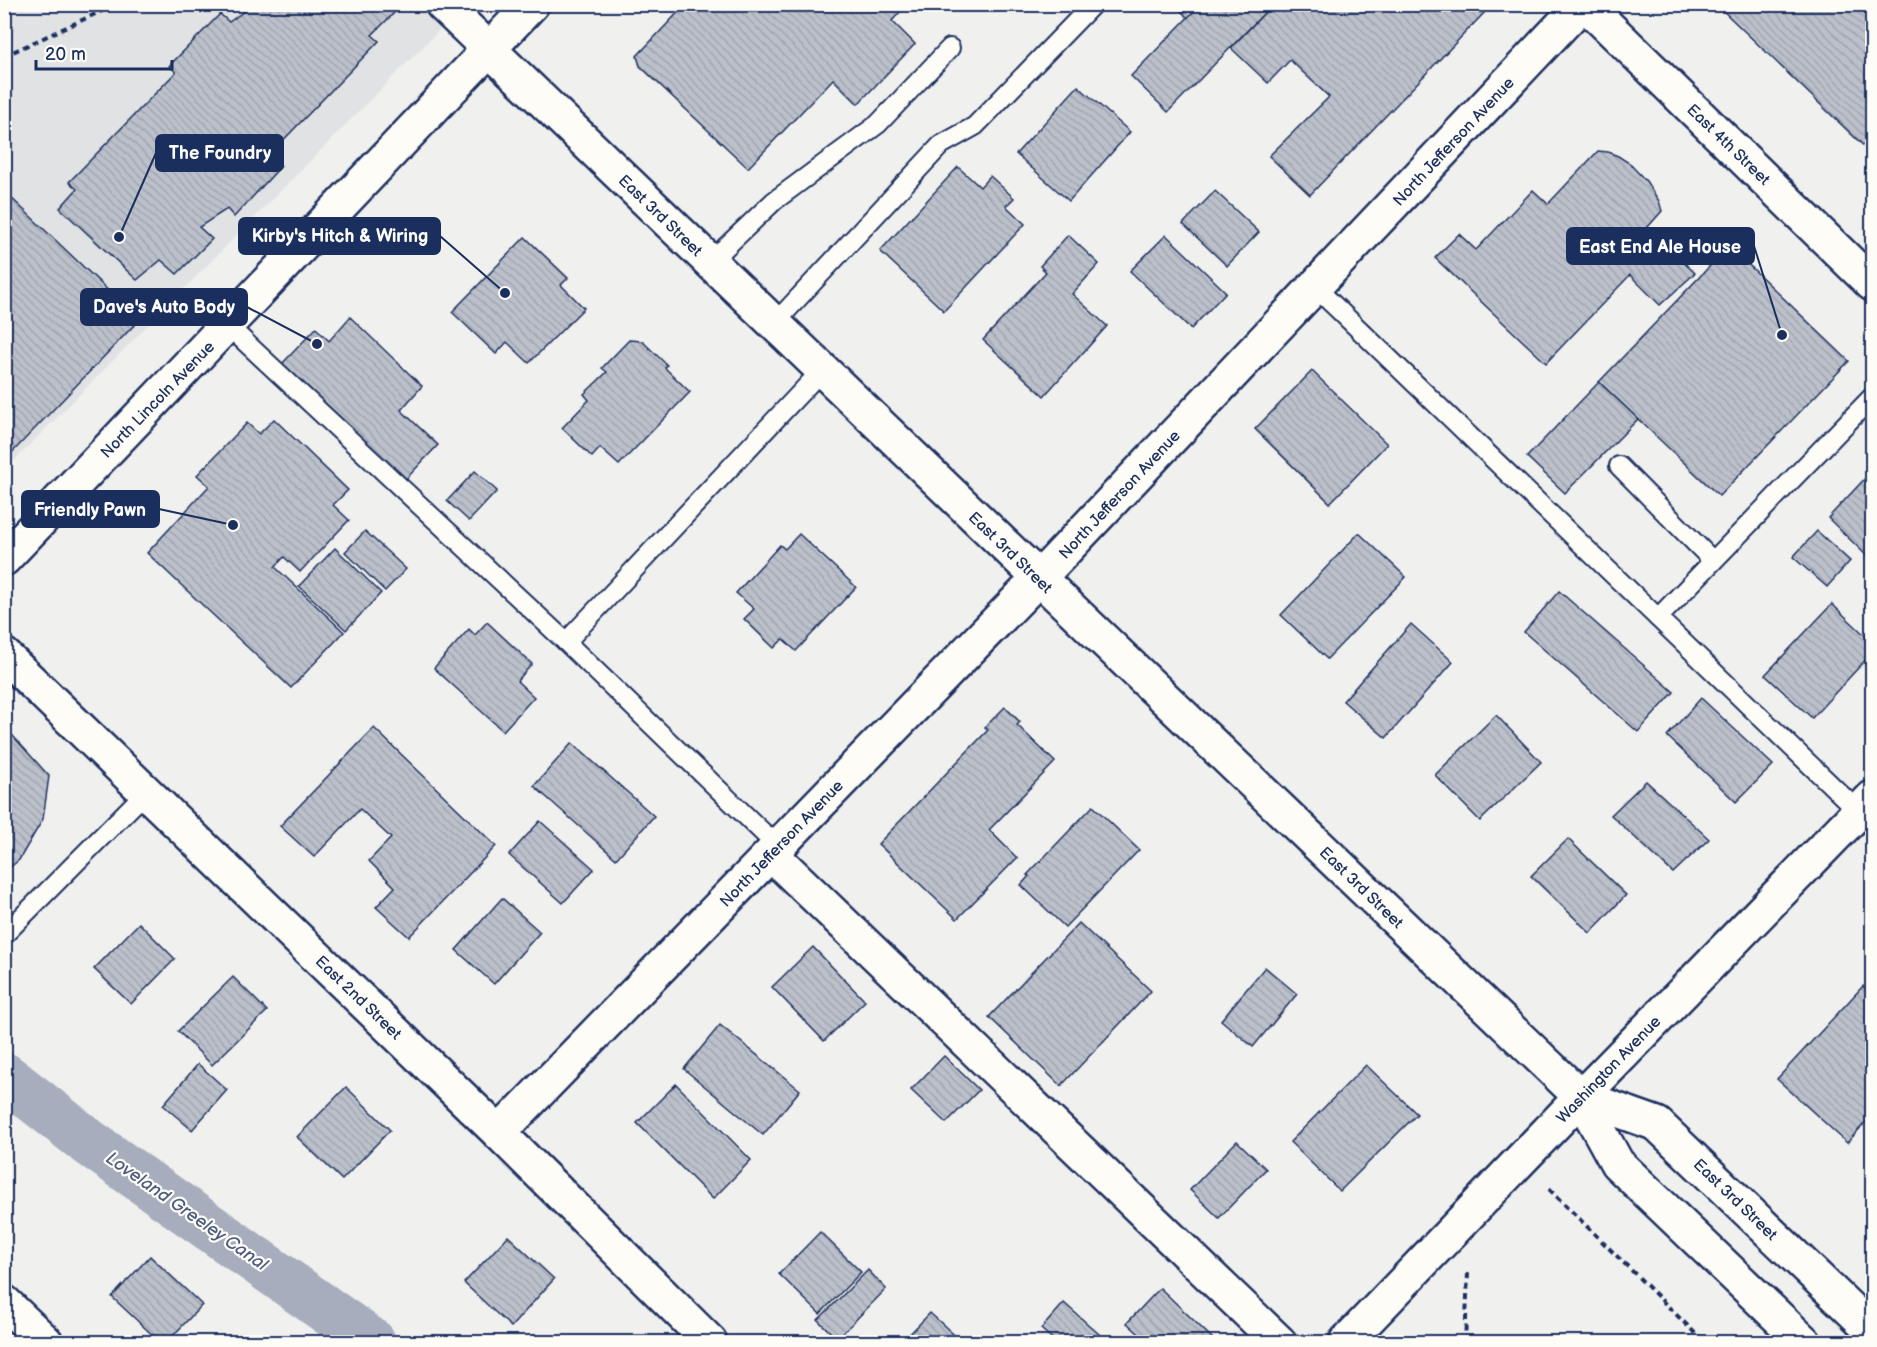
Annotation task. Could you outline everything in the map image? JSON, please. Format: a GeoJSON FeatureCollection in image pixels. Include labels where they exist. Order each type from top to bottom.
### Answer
{"type":"FeatureCollection","features":[{"type":"Feature","properties":{"kind":"main road","name":"East 3rd Street"},"geometry":{"type":"LineString","coordinates":[[442,4],[1581,1097],[1617,1163],[1804,1342]]}},
{"type":"Feature","properties":{"kind":"main road","name":"North Lincoln Avenue"},"geometry":{"type":"LineString","coordinates":[[4,559],[532,4]]}},
{"type":"Feature","properties":{"kind":"main road","name":"East 4th Street"},"geometry":{"type":"LineString","coordinates":[[1584,4],[1872,284]]}},
{"type":"Feature","properties":{"kind":"main road","name":"North Jefferson Avenue"},"geometry":{"type":"LineString","coordinates":[[499,1133],[1039,578],[1584,4]]}},
{"type":"Feature","properties":{"kind":"main road","name":"East 2nd Street"},"geometry":{"type":"LineString","coordinates":[[4,655],[499,1133],[710,1342]]}},
{"type":"Feature","properties":{"kind":"main road","name":"Washington Avenue"},"geometry":{"type":"LineString","coordinates":[[1346,1342],[1866,805]]}},
{"type":"Feature","properties":{"kind":"main road"},"geometry":{"type":"LineString","coordinates":[[774,850],[1279,1342]]}},
{"type":"Feature","properties":{"kind":"main road","name":"East 3rd Street"},"geometry":{"type":"LineString","coordinates":[[1581,1097],[1657,1124],[1872,1330]]}},
{"type":"Feature","properties":{"kind":"main road"},"geometry":{"type":"LineString","coordinates":[[4,1302],[46,1342]]}},
{"type":"Feature","properties":{"kind":"lane"},"geometry":{"type":"LineString","coordinates":[[774,324],[941,145],[975,126],[1094,4]]}},
{"type":"Feature","properties":{"kind":"lane"},"geometry":{"type":"LineString","coordinates":[[710,262],[774,201],[878,124],[950,48]]}},
{"type":"Feature","properties":{"kind":"lane"},"geometry":{"type":"LineString","coordinates":[[1315,287],[1658,618],[1866,805]]}},
{"type":"Feature","properties":{"kind":"lane"},"geometry":{"type":"LineString","coordinates":[[227,325],[566,642],[774,850]]}},
{"type":"Feature","properties":{"kind":"lane"},"geometry":{"type":"LineString","coordinates":[[566,642],[822,370]]}},
{"type":"Feature","properties":{"kind":"lane"},"geometry":{"type":"LineString","coordinates":[[1658,618],[1872,397]]}},
{"type":"Feature","properties":{"kind":"lane"},"geometry":{"type":"LineString","coordinates":[[1619,466],[1713,561]]}},
{"type":"Feature","properties":{"kind":"lane"},"geometry":{"type":"LineString","coordinates":[[4,935],[146,792]]}},
{"type":"Feature","properties":{"kind":"path"},"geometry":{"type":"LineString","coordinates":[[4,56],[117,4]]}},
{"type":"Feature","properties":{"kind":"path"},"geometry":{"type":"LineString","coordinates":[[1548,1189],[1704,1342]]}},
{"type":"Feature","properties":{"kind":"path"},"geometry":{"type":"LineString","coordinates":[[1465,1342],[1468,1270]]}},
{"type":"Feature","properties":{"kind":"shaded area"},"geometry":{"type":"Polygon","coordinates":[[[5,5],[464,5],[5,470],[5,5]]]}},
{"type":"Feature","properties":{"kind":"building"},"geometry":{"type":"Polygon","coordinates":[[[242,4],[388,4],[395,12],[372,35],[379,41],[269,155],[281,166],[234,217],[227,209],[199,227],[212,239],[177,274],[161,260],[137,280],[60,208],[77,189],[69,182],[176,72],[169,66],[220,14],[229,22],[247,9],[242,4]]]}},
{"type":"Feature","properties":{"kind":"building"},"geometry":{"type":"Polygon","coordinates":[[[686,4],[907,4],[892,21],[915,44],[858,104],[833,79],[748,168],[640,66],[637,56],[686,4]]]}},
{"type":"Feature","properties":{"kind":"building"},"geometry":{"type":"Polygon","coordinates":[[[1174,4],[1201,4],[1188,18],[1174,4]]]}},
{"type":"Feature","properties":{"kind":"building"},"geometry":{"type":"Polygon","coordinates":[[[1201,4],[1273,4],[1168,112],[1131,76],[1201,4]]]}},
{"type":"Feature","properties":{"kind":"building"},"geometry":{"type":"Polygon","coordinates":[[[1273,4],[1477,4],[1485,12],[1310,195],[1269,156],[1329,97],[1290,60],[1268,83],[1231,48],[1273,4]]]}},
{"type":"Feature","properties":{"kind":"building"},"geometry":{"type":"Polygon","coordinates":[[[1716,4],[1872,4],[1872,154],[1716,4]]]}},
{"type":"Feature","properties":{"kind":"building"},"geometry":{"type":"Polygon","coordinates":[[[1078,86],[1130,132],[1069,201],[1016,154],[1078,86]]]}},
{"type":"Feature","properties":{"kind":"building"},"geometry":{"type":"Polygon","coordinates":[[[1598,151],[1618,156],[1629,163],[1646,181],[1659,201],[1662,211],[1647,228],[1695,273],[1660,305],[1630,275],[1546,363],[1435,258],[1459,234],[1476,250],[1533,190],[1548,204],[1598,151]]]}},
{"type":"Feature","properties":{"kind":"building"},"geometry":{"type":"Polygon","coordinates":[[[958,167],[980,187],[990,176],[1014,198],[1006,206],[1025,224],[944,311],[880,251],[958,167]]]}},
{"type":"Feature","properties":{"kind":"building"},"geometry":{"type":"Polygon","coordinates":[[[4,191],[139,320],[4,461],[4,191]]]}},
{"type":"Feature","properties":{"kind":"building"},"geometry":{"type":"Polygon","coordinates":[[[1215,191],[1259,232],[1227,266],[1183,224],[1215,191]]]}},
{"type":"Feature","properties":{"kind":"building"},"geometry":{"type":"Polygon","coordinates":[[[1068,235],[1099,264],[1072,294],[1107,326],[1044,396],[983,340],[1046,272],[1040,266],[1068,235]]]}},
{"type":"Feature","properties":{"kind":"building"},"geometry":{"type":"Polygon","coordinates":[[[1166,235],[1226,292],[1191,329],[1130,271],[1166,235]]]}},
{"type":"Feature","properties":{"kind":"building"},"geometry":{"type":"Polygon","coordinates":[[[525,237],[568,278],[561,285],[584,308],[529,363],[507,342],[496,354],[452,312],[525,237]]]}},
{"type":"Feature","properties":{"kind":"building"},"geometry":{"type":"Polygon","coordinates":[[[1729,246],[1849,361],[1719,496],[1599,382],[1729,246]]]}},
{"type":"Feature","properties":{"kind":"building"},"geometry":{"type":"Polygon","coordinates":[[[350,317],[422,386],[401,410],[438,445],[404,481],[281,365],[316,328],[329,341],[350,317]]]}},
{"type":"Feature","properties":{"kind":"building"},"geometry":{"type":"Polygon","coordinates":[[[629,340],[642,341],[690,392],[619,465],[600,448],[592,457],[562,428],[589,400],[584,394],[607,372],[602,368],[629,340]]]}},
{"type":"Feature","properties":{"kind":"building"},"geometry":{"type":"Polygon","coordinates":[[[1312,371],[1387,444],[1330,503],[1255,429],[1312,371]]]}},
{"type":"Feature","properties":{"kind":"building"},"geometry":{"type":"Polygon","coordinates":[[[1599,382],[1638,419],[1565,493],[1527,457],[1599,382]]]}},
{"type":"Feature","properties":{"kind":"building"},"geometry":{"type":"Polygon","coordinates":[[[274,419],[348,490],[333,505],[349,520],[300,572],[284,557],[275,567],[344,632],[291,688],[147,553],[209,486],[197,475],[247,423],[259,434],[274,419]]]}},
{"type":"Feature","properties":{"kind":"building"},"geometry":{"type":"Polygon","coordinates":[[[475,471],[497,491],[469,521],[447,501],[475,471]]]}},
{"type":"Feature","properties":{"kind":"building"},"geometry":{"type":"Polygon","coordinates":[[[1872,471],[1872,561],[1828,518],[1872,471]]]}},
{"type":"Feature","properties":{"kind":"building"},"geometry":{"type":"Polygon","coordinates":[[[365,531],[406,569],[385,591],[345,552],[365,531]]]}},
{"type":"Feature","properties":{"kind":"building"},"geometry":{"type":"Polygon","coordinates":[[[1817,531],[1850,561],[1827,587],[1793,557],[1817,531]]]}},
{"type":"Feature","properties":{"kind":"building"},"geometry":{"type":"Polygon","coordinates":[[[1359,533],[1406,577],[1327,659],[1281,615],[1359,533]]]}},
{"type":"Feature","properties":{"kind":"building"},"geometry":{"type":"Polygon","coordinates":[[[799,534],[856,587],[796,651],[783,639],[774,648],[744,619],[754,609],[736,593],[780,545],[785,549],[799,534]]]}},
{"type":"Feature","properties":{"kind":"building"},"geometry":{"type":"Polygon","coordinates":[[[335,548],[381,593],[346,630],[299,586],[335,548]]]}},
{"type":"Feature","properties":{"kind":"building"},"geometry":{"type":"Polygon","coordinates":[[[1559,591],[1674,692],[1638,732],[1524,632],[1559,591]]]}},
{"type":"Feature","properties":{"kind":"building"},"geometry":{"type":"Polygon","coordinates":[[[1832,604],[1872,642],[1872,653],[1812,718],[1765,675],[1832,604]]]}},
{"type":"Feature","properties":{"kind":"building"},"geometry":{"type":"Polygon","coordinates":[[[487,622],[532,664],[517,681],[534,697],[503,731],[434,668],[469,629],[475,635],[487,622]]]}},
{"type":"Feature","properties":{"kind":"building"},"geometry":{"type":"Polygon","coordinates":[[[1411,624],[1453,662],[1386,738],[1343,701],[1411,624]]]}},
{"type":"Feature","properties":{"kind":"building"},"geometry":{"type":"Polygon","coordinates":[[[1701,698],[1773,765],[1736,802],[1667,736],[1701,698]]]}},
{"type":"Feature","properties":{"kind":"building"},"geometry":{"type":"Polygon","coordinates":[[[1005,707],[1020,722],[1017,725],[1055,762],[989,830],[1017,858],[957,919],[878,844],[988,730],[985,727],[1005,707]]]}},
{"type":"Feature","properties":{"kind":"building"},"geometry":{"type":"Polygon","coordinates":[[[1496,715],[1541,762],[1480,821],[1435,775],[1496,715]]]}},
{"type":"Feature","properties":{"kind":"building"},"geometry":{"type":"Polygon","coordinates":[[[4,726],[49,776],[43,819],[19,860],[4,872],[4,726]]]}},
{"type":"Feature","properties":{"kind":"building"},"geometry":{"type":"Polygon","coordinates":[[[374,728],[496,846],[409,937],[376,907],[395,887],[369,861],[391,838],[360,809],[314,857],[280,826],[374,728]]]}},
{"type":"Feature","properties":{"kind":"building"},"geometry":{"type":"Polygon","coordinates":[[[572,743],[654,816],[616,859],[534,786],[572,743]]]}},
{"type":"Feature","properties":{"kind":"building"},"geometry":{"type":"Polygon","coordinates":[[[1646,781],[1709,839],[1673,873],[1611,815],[1646,781]]]}},
{"type":"Feature","properties":{"kind":"building"},"geometry":{"type":"Polygon","coordinates":[[[1093,806],[1139,850],[1065,927],[1021,885],[1029,876],[1027,875],[1093,806]]]}},
{"type":"Feature","properties":{"kind":"building"},"geometry":{"type":"Polygon","coordinates":[[[540,821],[594,869],[563,903],[509,855],[540,821]]]}},
{"type":"Feature","properties":{"kind":"building"},"geometry":{"type":"Polygon","coordinates":[[[1568,839],[1626,895],[1590,933],[1531,876],[1568,839]]]}},
{"type":"Feature","properties":{"kind":"building"},"geometry":{"type":"Polygon","coordinates":[[[502,898],[540,932],[494,984],[456,950],[502,898]]]}},
{"type":"Feature","properties":{"kind":"building"},"geometry":{"type":"Polygon","coordinates":[[[139,923],[175,959],[131,1004],[94,969],[139,923]]]}},
{"type":"Feature","properties":{"kind":"building"},"geometry":{"type":"Polygon","coordinates":[[[1079,923],[1151,991],[1061,1086],[989,1017],[1079,923]]]}},
{"type":"Feature","properties":{"kind":"building"},"geometry":{"type":"Polygon","coordinates":[[[813,947],[865,1001],[824,1041],[772,987],[813,947]]]}},
{"type":"Feature","properties":{"kind":"building"},"geometry":{"type":"Polygon","coordinates":[[[1265,967],[1297,994],[1253,1047],[1221,1020],[1265,967]]]}},
{"type":"Feature","properties":{"kind":"building"},"geometry":{"type":"Polygon","coordinates":[[[233,977],[267,1011],[212,1065],[178,1031],[233,977]]]}},
{"type":"Feature","properties":{"kind":"building"},"geometry":{"type":"Polygon","coordinates":[[[1863,986],[1872,995],[1872,1115],[1847,1143],[1777,1079],[1863,986]]]}},
{"type":"Feature","properties":{"kind":"building"},"geometry":{"type":"Polygon","coordinates":[[[720,1025],[800,1090],[763,1135],[684,1069],[720,1025]]]}},
{"type":"Feature","properties":{"kind":"building"},"geometry":{"type":"Polygon","coordinates":[[[944,1056],[979,1090],[946,1123],[911,1090],[944,1056]]]}},
{"type":"Feature","properties":{"kind":"building"},"geometry":{"type":"Polygon","coordinates":[[[198,1064],[227,1090],[192,1130],[163,1105],[198,1064]]]}},
{"type":"Feature","properties":{"kind":"building"},"geometry":{"type":"Polygon","coordinates":[[[1366,1065],[1417,1114],[1340,1191],[1290,1142],[1366,1065]]]}},
{"type":"Feature","properties":{"kind":"building"},"geometry":{"type":"Polygon","coordinates":[[[676,1084],[751,1160],[713,1199],[637,1123],[676,1084]]]}},
{"type":"Feature","properties":{"kind":"building"},"geometry":{"type":"Polygon","coordinates":[[[346,1087],[390,1130],[342,1180],[297,1137],[346,1087]]]}},
{"type":"Feature","properties":{"kind":"building"},"geometry":{"type":"Polygon","coordinates":[[[1237,1141],[1266,1169],[1219,1218],[1190,1190],[1237,1141]]]}},
{"type":"Feature","properties":{"kind":"building"},"geometry":{"type":"Polygon","coordinates":[[[820,1232],[861,1272],[820,1314],[779,1274],[820,1232]]]}},
{"type":"Feature","properties":{"kind":"building"},"geometry":{"type":"Polygon","coordinates":[[[508,1236],[554,1279],[511,1327],[464,1283],[508,1236]]]}},
{"type":"Feature","properties":{"kind":"building"},"geometry":{"type":"Polygon","coordinates":[[[150,1256],[202,1305],[167,1342],[160,1342],[112,1297],[150,1256]]]}},
{"type":"Feature","properties":{"kind":"building"},"geometry":{"type":"Polygon","coordinates":[[[868,1270],[886,1289],[837,1339],[818,1320],[868,1270]]]}},
{"type":"Feature","properties":{"kind":"building"},"geometry":{"type":"Polygon","coordinates":[[[1160,1288],[1213,1339],[1210,1342],[1148,1342],[1127,1323],[1160,1288]]]}},
{"type":"Feature","properties":{"kind":"building"},"geometry":{"type":"Polygon","coordinates":[[[1064,1303],[1108,1342],[1056,1342],[1041,1329],[1064,1303]]]}},
{"type":"Feature","properties":{"kind":"building"},"geometry":{"type":"Polygon","coordinates":[[[930,1313],[962,1342],[902,1342],[930,1313]]]}},
{"type":"Feature","properties":{"kind":"waterway","name":"Loveland Greeley Canal"},"geometry":{"type":"LineString","coordinates":[[4,1076],[87,1141],[372,1342]]}},
{"type":"Feature","properties":{"kind":"place","name":"The Foundry"},"geometry":{"type":"Point","coordinates":[119,237]}},
{"type":"Feature","properties":{"kind":"place","name":"Kirby's Hitch & Wiring"},"geometry":{"type":"Point","coordinates":[505,293]}},
{"type":"Feature","properties":{"kind":"place","name":"East End Ale House"},"geometry":{"type":"Point","coordinates":[1782,335]}},
{"type":"Feature","properties":{"kind":"place","name":"Dave's Auto Body"},"geometry":{"type":"Point","coordinates":[317,344]}},
{"type":"Feature","properties":{"kind":"place","name":"Friendly Pawn"},"geometry":{"type":"Point","coordinates":[233,525]}}]}
